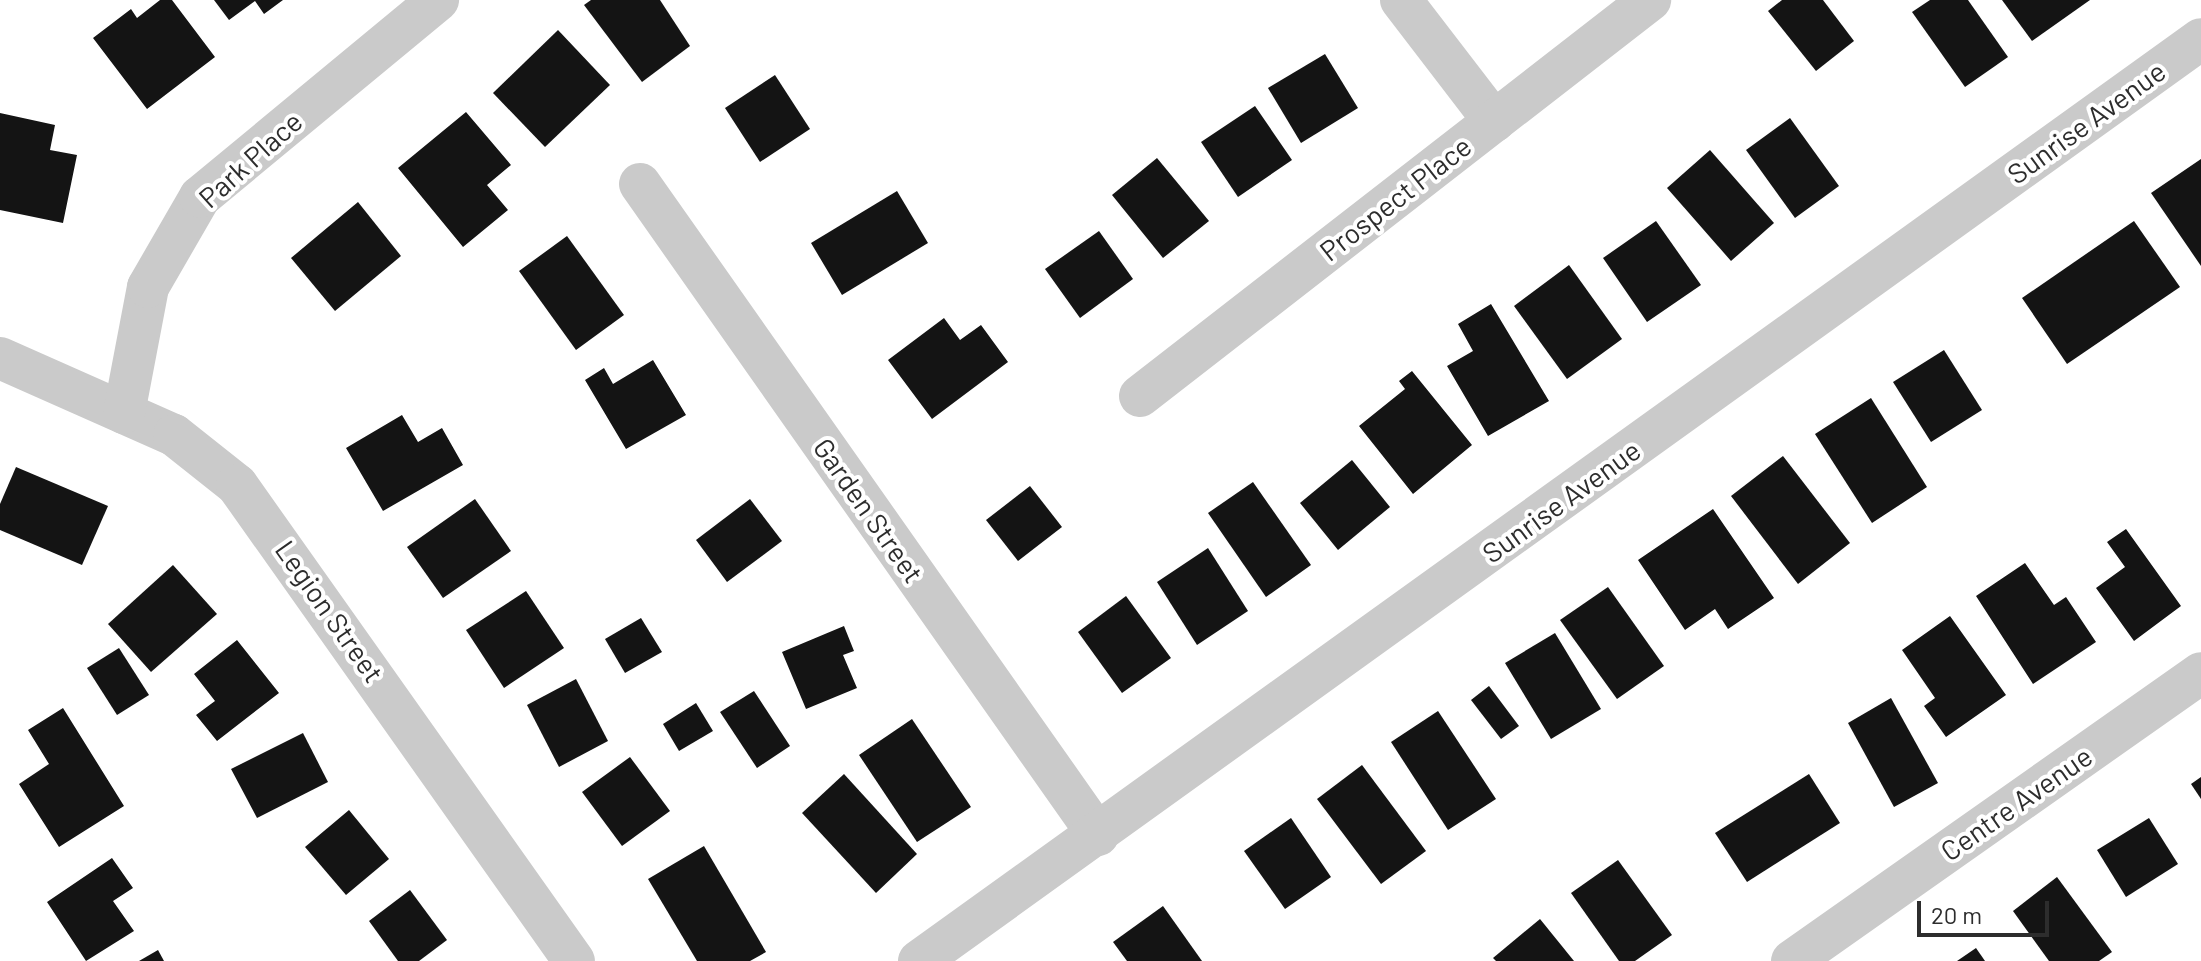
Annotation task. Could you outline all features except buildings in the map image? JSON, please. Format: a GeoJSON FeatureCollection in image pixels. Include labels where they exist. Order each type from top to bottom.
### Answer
{"type":"FeatureCollection","features":[{"type":"Feature","properties":{"kind":"street","name":"Park Place"},"geometry":{"type":"LineString","coordinates":[[124,413],[148,287],[200,197],[438,0]]}},
{"type":"Feature","properties":{"kind":"street"},"geometry":{"type":"LineString","coordinates":[[1401,0],[1494,121]]}},
{"type":"Feature","properties":{"kind":"street","name":"Prospect Place"},"geometry":{"type":"LineString","coordinates":[[1140,396],[1650,0]]}},
{"type":"Feature","properties":{"kind":"street","name":"Sunrise Avenue"},"geometry":{"type":"LineString","coordinates":[[919,961],[2201,39]]}},
{"type":"Feature","properties":{"kind":"street","name":"Garden Street"},"geometry":{"type":"LineString","coordinates":[[640,184],[1098,835]]}},
{"type":"Feature","properties":{"kind":"street","name":"Legion Street"},"geometry":{"type":"LineString","coordinates":[[0,358],[174,435],[237,485],[261,514],[574,961]]}},
{"type":"Feature","properties":{"kind":"street","name":"Centre Avenue"},"geometry":{"type":"LineString","coordinates":[[1792,961],[2201,673]]}}]}
